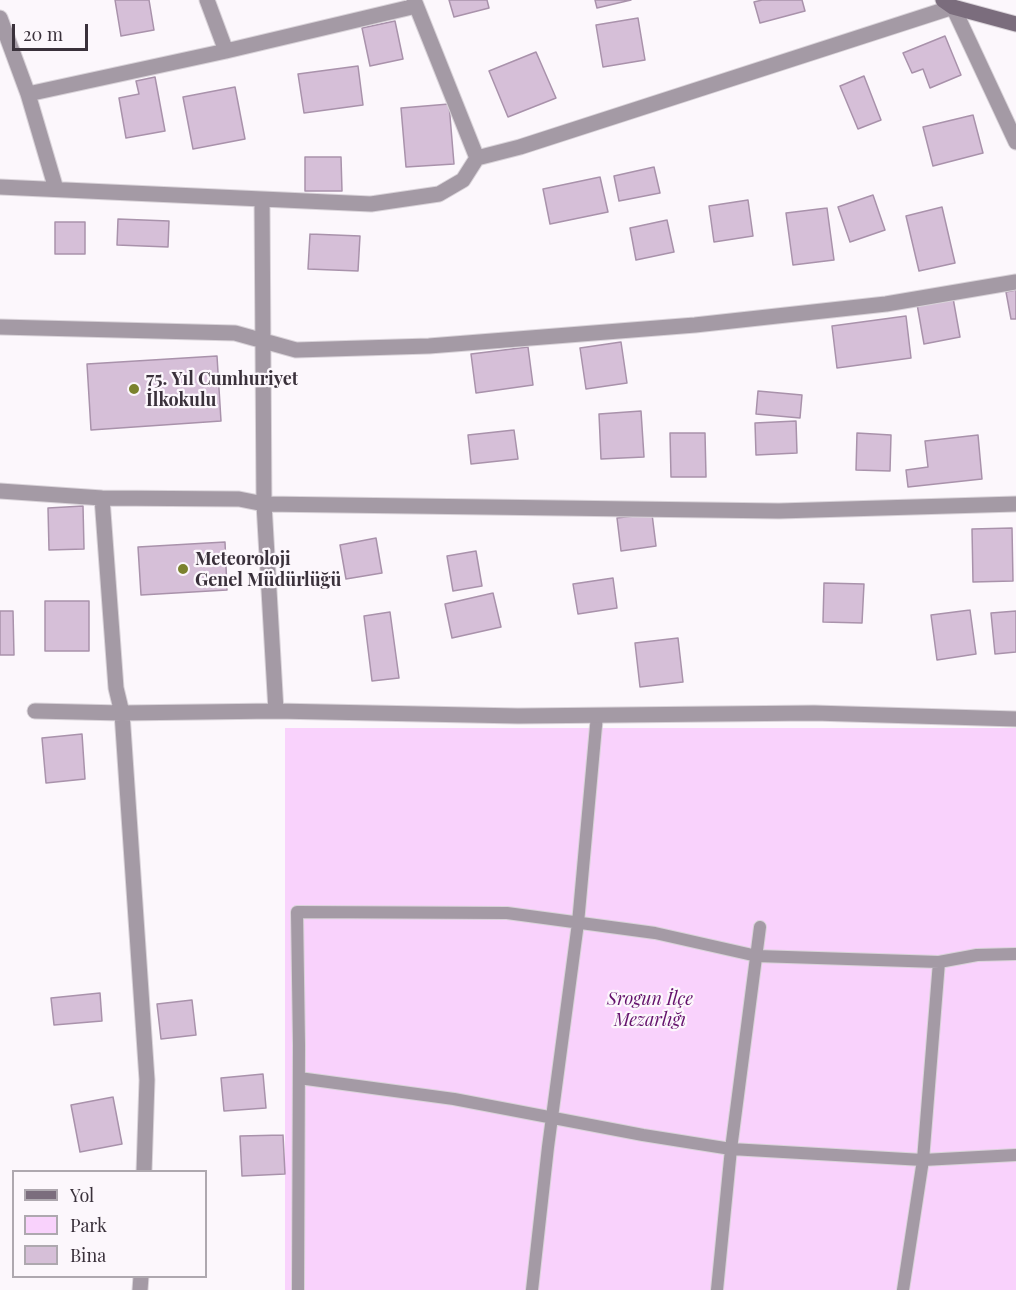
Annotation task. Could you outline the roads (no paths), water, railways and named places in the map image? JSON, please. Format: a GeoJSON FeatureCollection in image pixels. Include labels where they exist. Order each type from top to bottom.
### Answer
{"type":"FeatureCollection","features":[{"type":"Feature","properties":{"kind":"street"},"geometry":{"type":"LineString","coordinates":[[207,0],[226,51]]}},
{"type":"Feature","properties":{"kind":"street"},"geometry":{"type":"LineString","coordinates":[[28,94],[226,51],[415,3],[477,158]]}},
{"type":"Feature","properties":{"kind":"street"},"geometry":{"type":"LineString","coordinates":[[948,4],[1016,142]]}},
{"type":"Feature","properties":{"kind":"street"},"geometry":{"type":"LineString","coordinates":[[0,187],[371,204],[439,194],[463,180],[477,158],[520,147],[948,4],[1016,24]]}},
{"type":"Feature","properties":{"kind":"street"},"geometry":{"type":"LineString","coordinates":[[0,18],[28,94],[56,189]]}},
{"type":"Feature","properties":{"kind":"street"},"geometry":{"type":"LineString","coordinates":[[262,199],[264,504],[276,711]]}},
{"type":"Feature","properties":{"kind":"street"},"geometry":{"type":"LineString","coordinates":[[0,327],[235,333],[296,350],[429,345],[695,325],[886,304],[1016,282]]}},
{"type":"Feature","properties":{"kind":"street"},"geometry":{"type":"LineString","coordinates":[[0,492],[102,498],[239,499],[264,504],[779,511],[1016,504]]}},
{"type":"Feature","properties":{"kind":"street"},"geometry":{"type":"LineString","coordinates":[[102,498],[116,688],[122,713],[147,1080],[144,1170]]}},
{"type":"Feature","properties":{"kind":"street"},"geometry":{"type":"LineString","coordinates":[[34,711],[122,713],[276,711],[518,716],[814,713],[1016,719]]}},
{"type":"Feature","properties":{"kind":"lane"},"geometry":{"type":"LineString","coordinates":[[532,1290],[578,923],[597,715]]}},
{"type":"Feature","properties":{"kind":"lane"},"geometry":{"type":"LineString","coordinates":[[298,1290],[297,912],[507,913],[655,933],[757,956],[939,962],[977,955],[1016,954]]}},
{"type":"Feature","properties":{"kind":"lane"},"geometry":{"type":"LineString","coordinates":[[717,1290],[731,1149],[760,927]]}},
{"type":"Feature","properties":{"kind":"lane"},"geometry":{"type":"LineString","coordinates":[[903,1290],[923,1160],[939,962]]}},
{"type":"Feature","properties":{"kind":"lane"},"geometry":{"type":"LineString","coordinates":[[299,1078],[454,1099],[731,1149],[923,1160],[1016,1155]]}},
{"type":"Feature","properties":{"kind":"place","name":"75. Yıl Cumhuriyet İlkokulu"},"geometry":{"type":"Point","coordinates":[134,389]}},
{"type":"Feature","properties":{"kind":"place","name":"Meteoroloji Genel Müdürlüğü"},"geometry":{"type":"Point","coordinates":[183,569]}},
{"type":"Feature","properties":{"kind":"park label","name":"Srogun İlçe Mezarlığı"},"geometry":{"type":"Point","coordinates":[650,1009]}}]}
